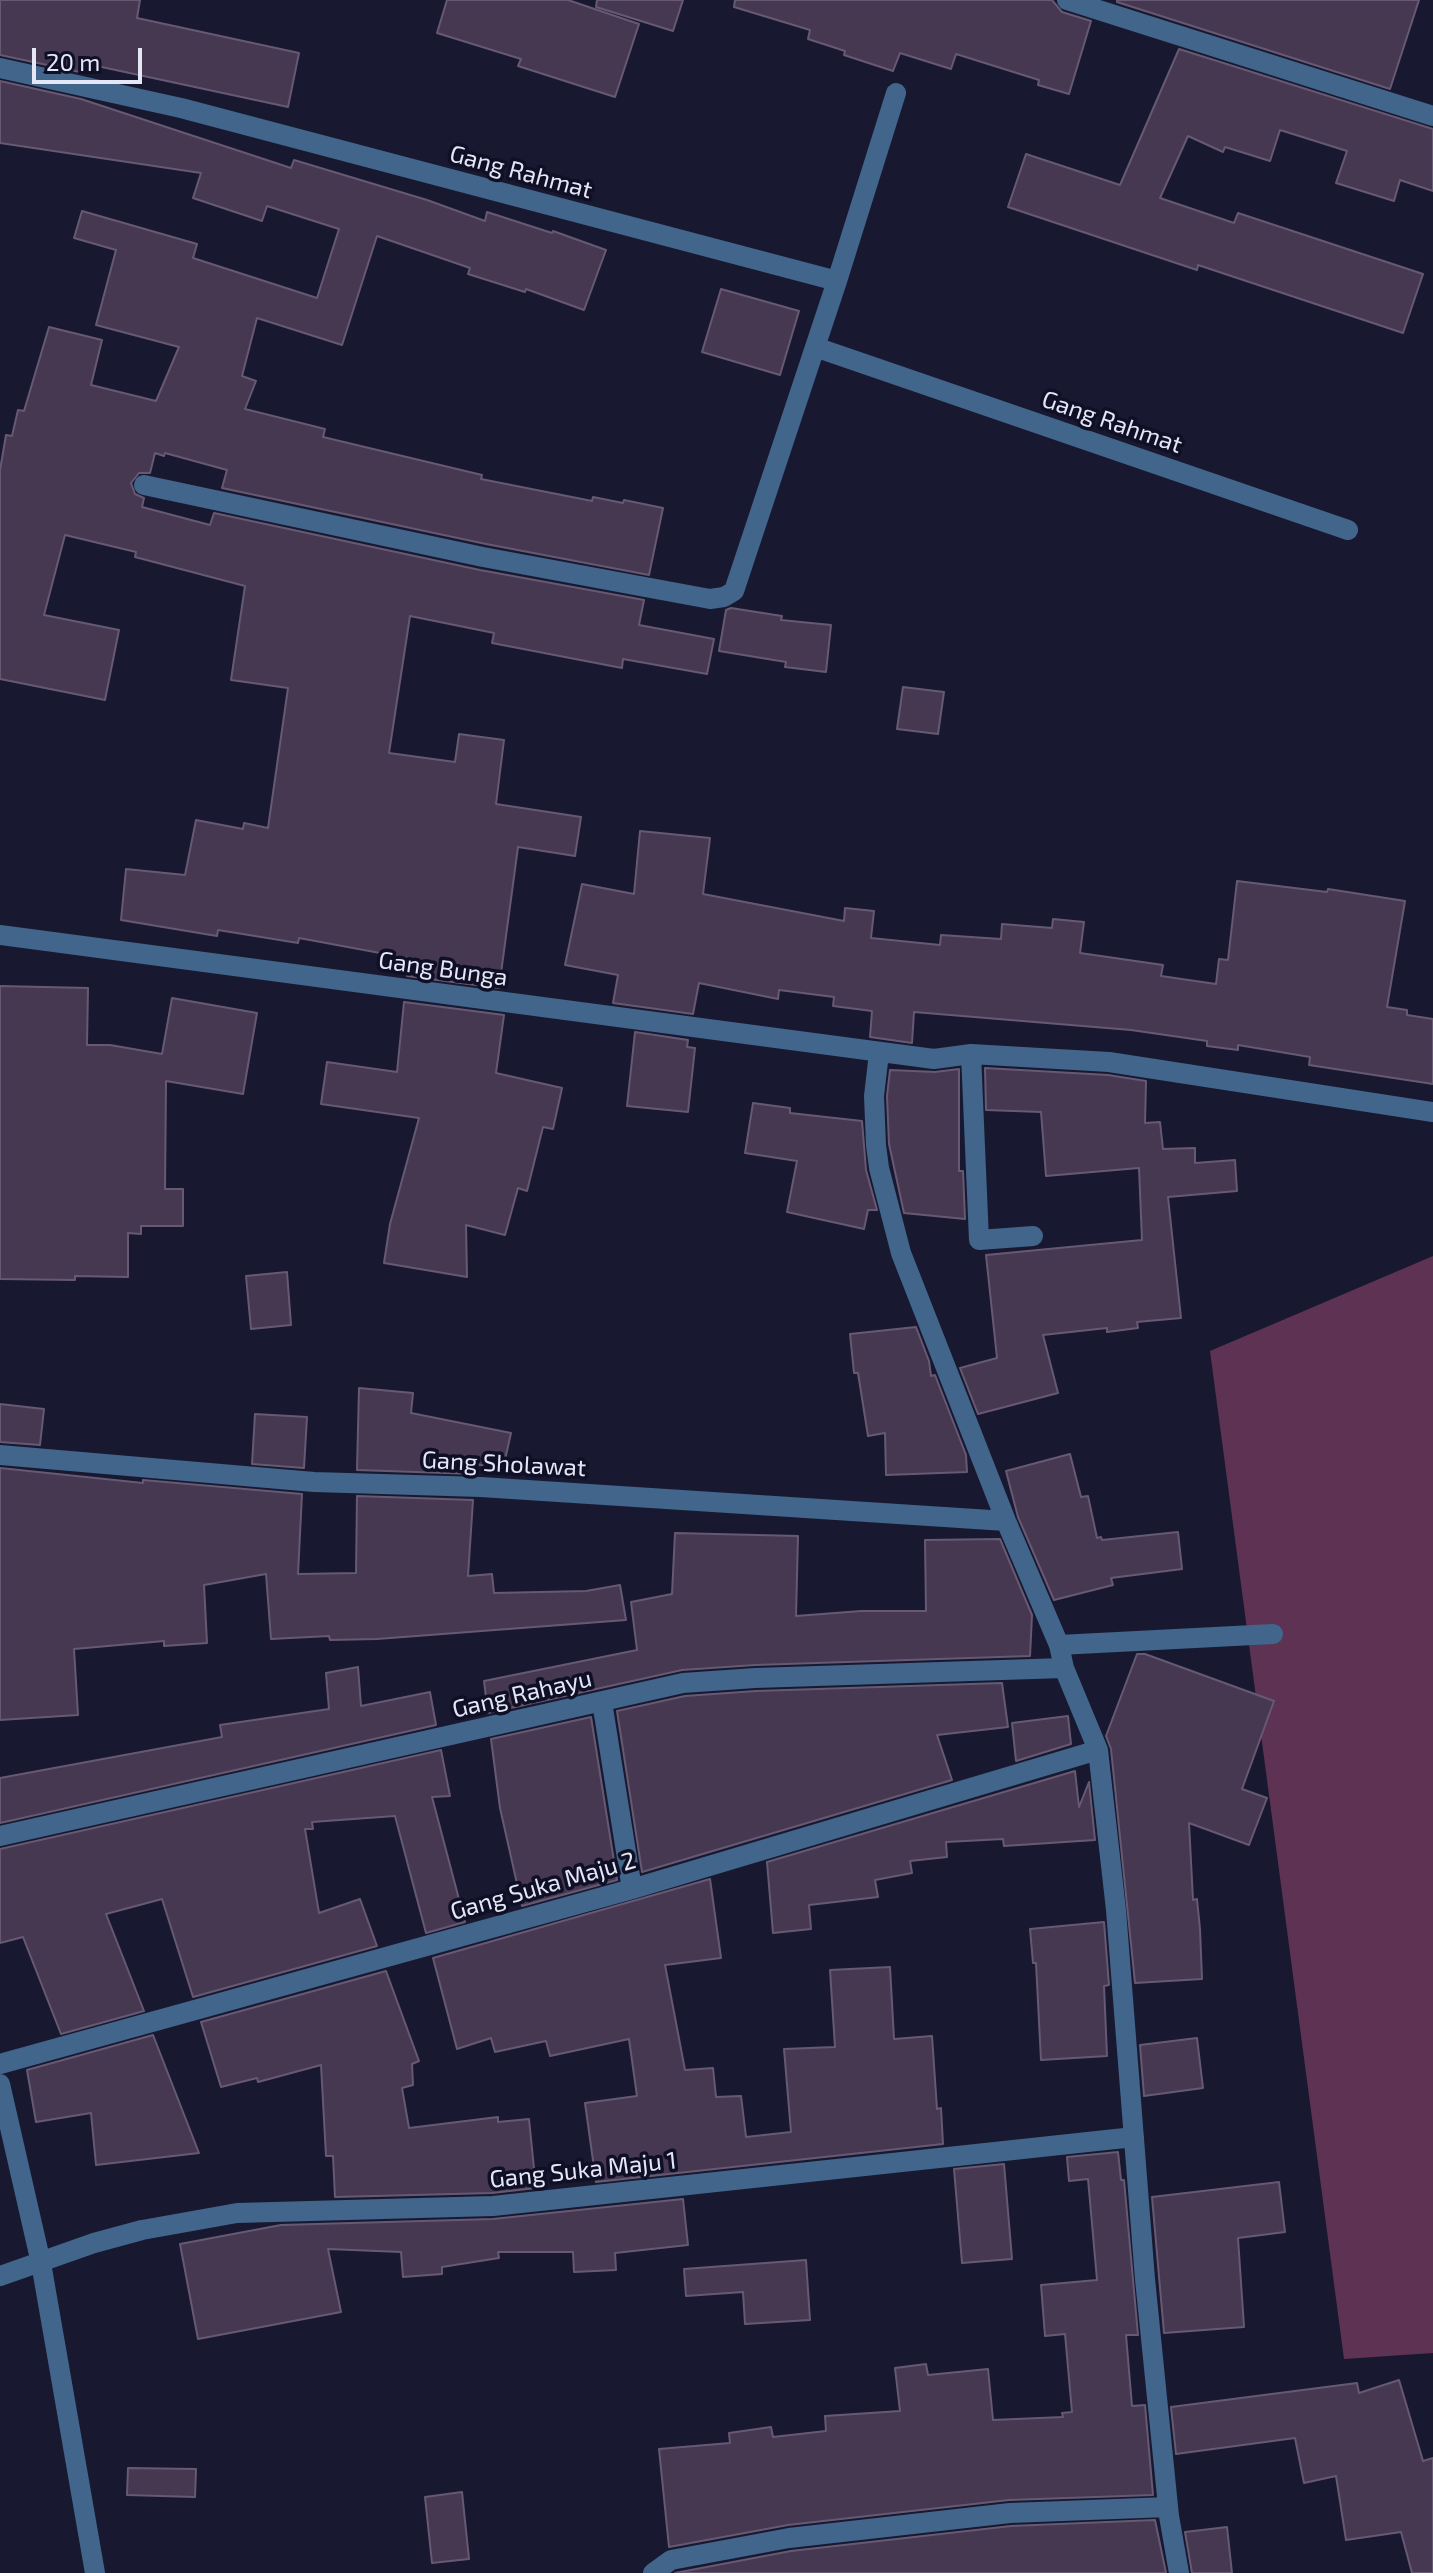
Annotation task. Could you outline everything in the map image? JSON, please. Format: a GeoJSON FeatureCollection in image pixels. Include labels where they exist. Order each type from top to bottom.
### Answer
{"type":"FeatureCollection","features":[{"type":"Feature","properties":{"kind":"street"},"geometry":{"type":"LineString","coordinates":[[1067,0],[1433,116]]}},
{"type":"Feature","properties":{"kind":"street","name":"Gang Rahmat"},"geometry":{"type":"LineString","coordinates":[[0,68],[181,108],[837,281]]}},
{"type":"Feature","properties":{"kind":"street"},"geometry":{"type":"LineString","coordinates":[[144,485],[483,557],[710,599],[724,597],[734,591],[896,93]]}},
{"type":"Feature","properties":{"kind":"street","name":"Gang Rahmat"},"geometry":{"type":"LineString","coordinates":[[815,347],[1348,530]]}},
{"type":"Feature","properties":{"kind":"street","name":"Gang Bunga"},"geometry":{"type":"LineString","coordinates":[[0,935],[879,1053],[934,1059],[971,1054],[1109,1062],[1433,1112]]}},
{"type":"Feature","properties":{"kind":"street"},"geometry":{"type":"LineString","coordinates":[[879,1053],[874,1096],[878,1156],[901,1253],[1006,1521],[1059,1645],[1064,1668],[1098,1750],[1116,1910],[1145,2279],[1168,2507],[1179,2573]]}},
{"type":"Feature","properties":{"kind":"street"},"geometry":{"type":"LineString","coordinates":[[971,1054],[979,1240],[1033,1236]]}},
{"type":"Feature","properties":{"kind":"street","name":"Gang Sholawat"},"geometry":{"type":"LineString","coordinates":[[0,1455],[314,1482],[481,1487],[1006,1521]]}},
{"type":"Feature","properties":{"kind":"street"},"geometry":{"type":"LineString","coordinates":[[1059,1645],[1273,1634]]}},
{"type":"Feature","properties":{"kind":"street","name":"Gang Rahayu"},"geometry":{"type":"LineString","coordinates":[[0,1836],[683,1683],[1064,1668]]}},
{"type":"Feature","properties":{"kind":"street"},"geometry":{"type":"LineString","coordinates":[[602,1702],[632,1889]]}},
{"type":"Feature","properties":{"kind":"street","name":"Gang Suka Maju 2"},"geometry":{"type":"LineString","coordinates":[[0,2064],[632,1889],[1098,1750]]}},
{"type":"Feature","properties":{"kind":"street"},"geometry":{"type":"LineString","coordinates":[[0,2084],[41,2263],[95,2573]]}},
{"type":"Feature","properties":{"kind":"street","name":"Gang Suka Maju 1"},"geometry":{"type":"LineString","coordinates":[[0,2276],[94,2243],[142,2230],[237,2213],[493,2206],[1134,2137]]}},
{"type":"Feature","properties":{"kind":"street"},"geometry":{"type":"LineString","coordinates":[[653,2573],[671,2560],[789,2538],[1010,2513],[1168,2507]]}},
{"type":"Feature","properties":{"kind":"shaded area"},"geometry":{"type":"Polygon","coordinates":[[[1433,1256],[1433,2353],[1344,2359],[1210,1351],[1433,1256]]]}},
{"type":"Feature","properties":{"kind":"building"},"geometry":{"type":"Polygon","coordinates":[[[0,0],[140,0],[137,18],[299,53],[288,107],[83,63],[80,72],[0,55],[0,0]]]}},
{"type":"Feature","properties":{"kind":"building"},"geometry":{"type":"Polygon","coordinates":[[[447,0],[568,0],[639,24],[615,97],[518,66],[521,59],[437,33],[447,0]]]}},
{"type":"Feature","properties":{"kind":"building"},"geometry":{"type":"Polygon","coordinates":[[[597,0],[683,0],[673,31],[596,7],[597,0]]]}},
{"type":"Feature","properties":{"kind":"building"},"geometry":{"type":"Polygon","coordinates":[[[735,0],[1052,0],[1062,12],[1091,21],[1069,94],[1038,85],[1039,80],[956,54],[951,69],[900,53],[893,71],[808,39],[810,30],[734,7],[735,0]]]}},
{"type":"Feature","properties":{"kind":"building"},"geometry":{"type":"Polygon","coordinates":[[[1117,0],[1419,0],[1390,89],[1117,0]]]}},
{"type":"Feature","properties":{"kind":"building"},"geometry":{"type":"Polygon","coordinates":[[[1179,49],[1433,129],[1433,191],[1400,180],[1394,201],[1336,183],[1347,151],[1280,130],[1270,161],[1225,147],[1223,152],[1188,136],[1160,198],[1234,223],[1238,213],[1423,274],[1403,333],[1198,265],[1197,270],[1008,207],[1026,154],[1120,185],[1179,49]]]}},
{"type":"Feature","properties":{"kind":"building"},"geometry":{"type":"Polygon","coordinates":[[[0,81],[81,99],[291,168],[294,160],[485,221],[487,212],[606,250],[584,310],[526,289],[525,292],[468,274],[470,268],[377,236],[342,345],[257,318],[242,376],[256,381],[245,409],[325,429],[323,437],[482,475],[481,479],[592,501],[593,497],[623,503],[624,500],[663,508],[649,575],[222,488],[227,470],[165,453],[164,456],[155,453],[150,473],[139,473],[131,483],[135,494],[144,498],[142,507],[210,525],[214,513],[480,570],[644,600],[639,625],[714,639],[707,674],[623,659],[622,668],[492,643],[494,633],[410,616],[389,753],[455,762],[459,734],[504,740],[496,804],[581,817],[575,856],[518,847],[499,988],[407,976],[408,958],[299,938],[298,943],[218,930],[217,936],[121,920],[126,869],[185,875],[196,820],[243,829],[244,823],[268,828],[288,688],[231,680],[245,586],[135,557],[136,552],[65,535],[44,615],[119,630],[105,700],[0,679],[0,470],[6,435],[12,436],[18,410],[24,411],[49,327],[102,340],[91,385],[156,401],[179,347],[96,325],[116,250],[74,238],[82,211],[197,244],[193,258],[317,298],[339,229],[267,206],[262,221],[193,198],[201,173],[0,143],[0,81]]]}},
{"type":"Feature","properties":{"kind":"building"},"geometry":{"type":"Polygon","coordinates":[[[721,289],[799,311],[780,375],[702,352],[721,289]]]}},
{"type":"Feature","properties":{"kind":"building"},"geometry":{"type":"Polygon","coordinates":[[[731,608],[782,616],[781,620],[831,625],[826,672],[785,667],[786,662],[719,651],[726,610],[731,608]]]}},
{"type":"Feature","properties":{"kind":"building"},"geometry":{"type":"Polygon","coordinates":[[[903,687],[944,692],[938,734],[897,729],[903,687]]]}},
{"type":"Feature","properties":{"kind":"building"},"geometry":{"type":"Polygon","coordinates":[[[640,831],[710,838],[703,894],[844,921],[845,908],[874,911],[871,938],[940,945],[941,935],[1001,939],[1002,924],[1052,928],[1053,919],[1084,922],[1080,953],[1163,965],[1161,976],[1216,984],[1219,959],[1228,960],[1237,881],[1327,892],[1328,889],[1405,901],[1387,1007],[1407,1010],[1407,1015],[1433,1019],[1433,1084],[1309,1065],[1310,1057],[1238,1045],[1238,1050],[1207,1046],[1207,1041],[1131,1030],[914,1012],[912,1043],[870,1037],[872,1011],[833,1006],[834,997],[779,990],[778,999],[699,983],[693,1014],[613,1003],[618,975],[565,965],[582,884],[634,894],[640,831]]]}},
{"type":"Feature","properties":{"kind":"building"},"geometry":{"type":"Polygon","coordinates":[[[0,986],[88,988],[87,1045],[110,1045],[162,1054],[172,998],[257,1013],[243,1094],[166,1081],[165,1189],[183,1189],[183,1226],[141,1226],[141,1234],[128,1233],[128,1277],[0,1279],[0,986]]]}},
{"type":"Feature","properties":{"kind":"building"},"geometry":{"type":"Polygon","coordinates":[[[404,1002],[504,1015],[496,1073],[562,1088],[553,1129],[543,1127],[527,1191],[518,1188],[505,1235],[466,1225],[467,1277],[384,1263],[390,1224],[419,1118],[321,1104],[327,1062],[397,1072],[404,1002]]]}},
{"type":"Feature","properties":{"kind":"building"},"geometry":{"type":"Polygon","coordinates":[[[635,1032],[688,1040],[687,1047],[695,1048],[688,1112],[627,1106],[635,1032]]]}},
{"type":"Feature","properties":{"kind":"building"},"geometry":{"type":"Polygon","coordinates":[[[985,1068],[1108,1075],[1146,1081],[1145,1123],[1160,1122],[1163,1149],[1195,1148],[1195,1163],[1235,1160],[1237,1191],[1168,1197],[1181,1318],[1137,1322],[1138,1328],[1107,1332],[1107,1328],[1043,1335],[1058,1393],[978,1414],[960,1368],[997,1358],[986,1255],[1142,1240],[1139,1168],[1046,1176],[1041,1112],[986,1110],[985,1068]]]}},
{"type":"Feature","properties":{"kind":"building"},"geometry":{"type":"Polygon","coordinates":[[[959,1069],[959,1171],[963,1171],[965,1219],[904,1213],[889,1144],[887,1096],[890,1070],[935,1072],[959,1069]]]}},
{"type":"Feature","properties":{"kind":"building"},"geometry":{"type":"Polygon","coordinates":[[[753,1103],[790,1108],[790,1113],[862,1121],[866,1170],[877,1210],[868,1210],[864,1229],[787,1212],[797,1161],[745,1153],[753,1103]]]}},
{"type":"Feature","properties":{"kind":"building"},"geometry":{"type":"Polygon","coordinates":[[[287,1272],[291,1325],[251,1329],[246,1276],[287,1272]]]}},
{"type":"Feature","properties":{"kind":"building"},"geometry":{"type":"Polygon","coordinates":[[[916,1327],[929,1361],[931,1376],[935,1375],[966,1455],[967,1472],[886,1475],[885,1433],[868,1436],[858,1373],[854,1373],[850,1334],[916,1327]]]}},
{"type":"Feature","properties":{"kind":"building"},"geometry":{"type":"Polygon","coordinates":[[[359,1388],[413,1393],[411,1413],[511,1433],[503,1469],[475,1464],[475,1474],[357,1470],[359,1388]]]}},
{"type":"Feature","properties":{"kind":"building"},"geometry":{"type":"Polygon","coordinates":[[[0,1404],[44,1409],[40,1445],[0,1442],[0,1404]]]}},
{"type":"Feature","properties":{"kind":"building"},"geometry":{"type":"Polygon","coordinates":[[[255,1414],[307,1417],[304,1468],[252,1464],[255,1414]]]}},
{"type":"Feature","properties":{"kind":"building"},"geometry":{"type":"Polygon","coordinates":[[[1070,1454],[1081,1497],[1088,1496],[1097,1538],[1178,1532],[1182,1569],[1111,1578],[1113,1585],[1054,1600],[1018,1517],[1006,1471],[1070,1454]]]}},
{"type":"Feature","properties":{"kind":"building"},"geometry":{"type":"Polygon","coordinates":[[[0,1468],[143,1483],[143,1480],[302,1494],[298,1574],[356,1573],[357,1496],[473,1500],[468,1576],[492,1574],[494,1593],[586,1591],[620,1585],[626,1620],[377,1639],[330,1640],[329,1636],[271,1639],[266,1574],[204,1585],[207,1643],[164,1646],[164,1641],[74,1649],[78,1715],[0,1720],[0,1468]]]}},
{"type":"Feature","properties":{"kind":"building"},"geometry":{"type":"Polygon","coordinates":[[[675,1533],[798,1536],[796,1616],[861,1611],[926,1611],[925,1540],[1000,1539],[1032,1615],[1030,1656],[682,1670],[488,1713],[484,1681],[637,1650],[631,1602],[672,1594],[675,1533]]]}},
{"type":"Feature","properties":{"kind":"building"},"geometry":{"type":"Polygon","coordinates":[[[1137,1654],[1145,1654],[1274,1701],[1242,1789],[1267,1798],[1249,1845],[1189,1823],[1193,1900],[1197,1899],[1202,1979],[1135,1983],[1111,1749],[1106,1736],[1137,1654]]]}},
{"type":"Feature","properties":{"kind":"building"},"geometry":{"type":"Polygon","coordinates":[[[358,1667],[361,1706],[430,1692],[436,1725],[0,1823],[0,1778],[222,1737],[220,1725],[329,1709],[326,1673],[358,1667]]]}},
{"type":"Feature","properties":{"kind":"building"},"geometry":{"type":"Polygon","coordinates":[[[1002,1683],[1008,1727],[937,1735],[952,1780],[642,1872],[617,1711],[685,1696],[1002,1683]]]}},
{"type":"Feature","properties":{"kind":"building"},"geometry":{"type":"Polygon","coordinates":[[[1068,1716],[1071,1744],[1016,1761],[1012,1723],[1068,1716]]]}},
{"type":"Feature","properties":{"kind":"building"},"geometry":{"type":"Polygon","coordinates":[[[591,1717],[617,1880],[522,1906],[500,1808],[491,1739],[591,1717]]]}},
{"type":"Feature","properties":{"kind":"building"},"geometry":{"type":"Polygon","coordinates":[[[441,1750],[450,1796],[432,1797],[465,1922],[426,1933],[395,1816],[312,1822],[313,1829],[305,1829],[319,1913],[360,1899],[377,1946],[193,1997],[162,1899],[106,1914],[144,2011],[61,2034],[23,1937],[0,1943],[0,1849],[441,1750]]]}},
{"type":"Feature","properties":{"kind":"building"},"geometry":{"type":"Polygon","coordinates":[[[1075,1771],[1079,1807],[1089,1782],[1095,1840],[1004,1846],[1003,1839],[946,1842],[947,1857],[910,1861],[912,1873],[875,1880],[878,1897],[809,1905],[811,1929],[773,1933],[767,1862],[1075,1771]]]}},
{"type":"Feature","properties":{"kind":"building"},"geometry":{"type":"Polygon","coordinates":[[[710,1879],[721,1958],[665,1965],[685,2070],[713,2068],[716,2097],[741,2096],[746,2137],[791,2132],[784,2049],[835,2047],[830,1970],[890,1967],[894,2039],[932,2036],[937,2109],[941,2108],[943,2144],[596,2182],[585,2103],[637,2096],[629,2039],[550,2056],[546,2041],[495,2052],[491,2038],[457,2049],[433,1958],[710,1879]]]}},
{"type":"Feature","properties":{"kind":"building"},"geometry":{"type":"Polygon","coordinates":[[[1104,1922],[1109,1985],[1104,1986],[1107,2056],[1041,2060],[1036,1963],[1033,1963],[1030,1929],[1104,1922]]]}},
{"type":"Feature","properties":{"kind":"building"},"geometry":{"type":"Polygon","coordinates":[[[386,1971],[419,2061],[412,2064],[413,2085],[402,2088],[409,2128],[498,2117],[498,2122],[529,2119],[536,2188],[492,2193],[335,2197],[333,2156],[326,2156],[321,2065],[258,2082],[257,2078],[221,2087],[201,2022],[386,1971]]]}},
{"type":"Feature","properties":{"kind":"building"},"geometry":{"type":"Polygon","coordinates":[[[153,2035],[199,2153],[96,2165],[91,2113],[36,2122],[27,2070],[153,2035]]]}},
{"type":"Feature","properties":{"kind":"building"},"geometry":{"type":"Polygon","coordinates":[[[1197,2038],[1203,2088],[1144,2096],[1140,2045],[1197,2038]]]}},
{"type":"Feature","properties":{"kind":"building"},"geometry":{"type":"Polygon","coordinates":[[[1118,2152],[1121,2180],[1124,2180],[1138,2335],[1126,2335],[1132,2406],[1145,2405],[1153,2495],[1009,2500],[788,2525],[669,2547],[659,2449],[730,2443],[729,2433],[771,2427],[773,2437],[826,2431],[825,2416],[900,2411],[895,2368],[926,2364],[928,2375],[988,2369],[993,2420],[1063,2417],[1062,2413],[1072,2412],[1065,2334],[1045,2336],[1041,2285],[1097,2280],[1088,2179],[1069,2181],[1067,2157],[1118,2152]]]}},
{"type":"Feature","properties":{"kind":"building"},"geometry":{"type":"Polygon","coordinates":[[[1004,2164],[1012,2259],[962,2263],[954,2169],[1004,2164]]]}},
{"type":"Feature","properties":{"kind":"building"},"geometry":{"type":"Polygon","coordinates":[[[1279,2182],[1285,2232],[1238,2238],[1244,2327],[1164,2333],[1152,2197],[1279,2182]]]}},
{"type":"Feature","properties":{"kind":"building"},"geometry":{"type":"Polygon","coordinates":[[[683,2199],[688,2245],[615,2253],[616,2270],[574,2272],[573,2252],[498,2252],[499,2258],[442,2267],[442,2274],[403,2277],[401,2252],[328,2249],[341,2312],[198,2339],[180,2244],[281,2225],[493,2219],[683,2199]]]}},
{"type":"Feature","properties":{"kind":"building"},"geometry":{"type":"Polygon","coordinates":[[[806,2260],[810,2320],[745,2324],[743,2292],[686,2296],[684,2269],[806,2260]]]}},
{"type":"Feature","properties":{"kind":"building"},"geometry":{"type":"Polygon","coordinates":[[[1399,2380],[1423,2461],[1433,2458],[1433,2573],[1412,2573],[1401,2532],[1346,2540],[1336,2476],[1304,2483],[1295,2438],[1176,2454],[1171,2407],[1357,2383],[1359,2393],[1399,2380]]]}},
{"type":"Feature","properties":{"kind":"building"},"geometry":{"type":"Polygon","coordinates":[[[128,2468],[196,2469],[195,2497],[127,2495],[128,2468]]]}},
{"type":"Feature","properties":{"kind":"building"},"geometry":{"type":"Polygon","coordinates":[[[462,2492],[469,2559],[432,2563],[425,2497],[462,2492]]]}},
{"type":"Feature","properties":{"kind":"building"},"geometry":{"type":"Polygon","coordinates":[[[1155,2520],[1166,2573],[675,2573],[791,2551],[1011,2526],[1155,2520]]]}},
{"type":"Feature","properties":{"kind":"building"},"geometry":{"type":"Polygon","coordinates":[[[1227,2527],[1232,2573],[1192,2573],[1185,2532],[1227,2527]]]}}]}
